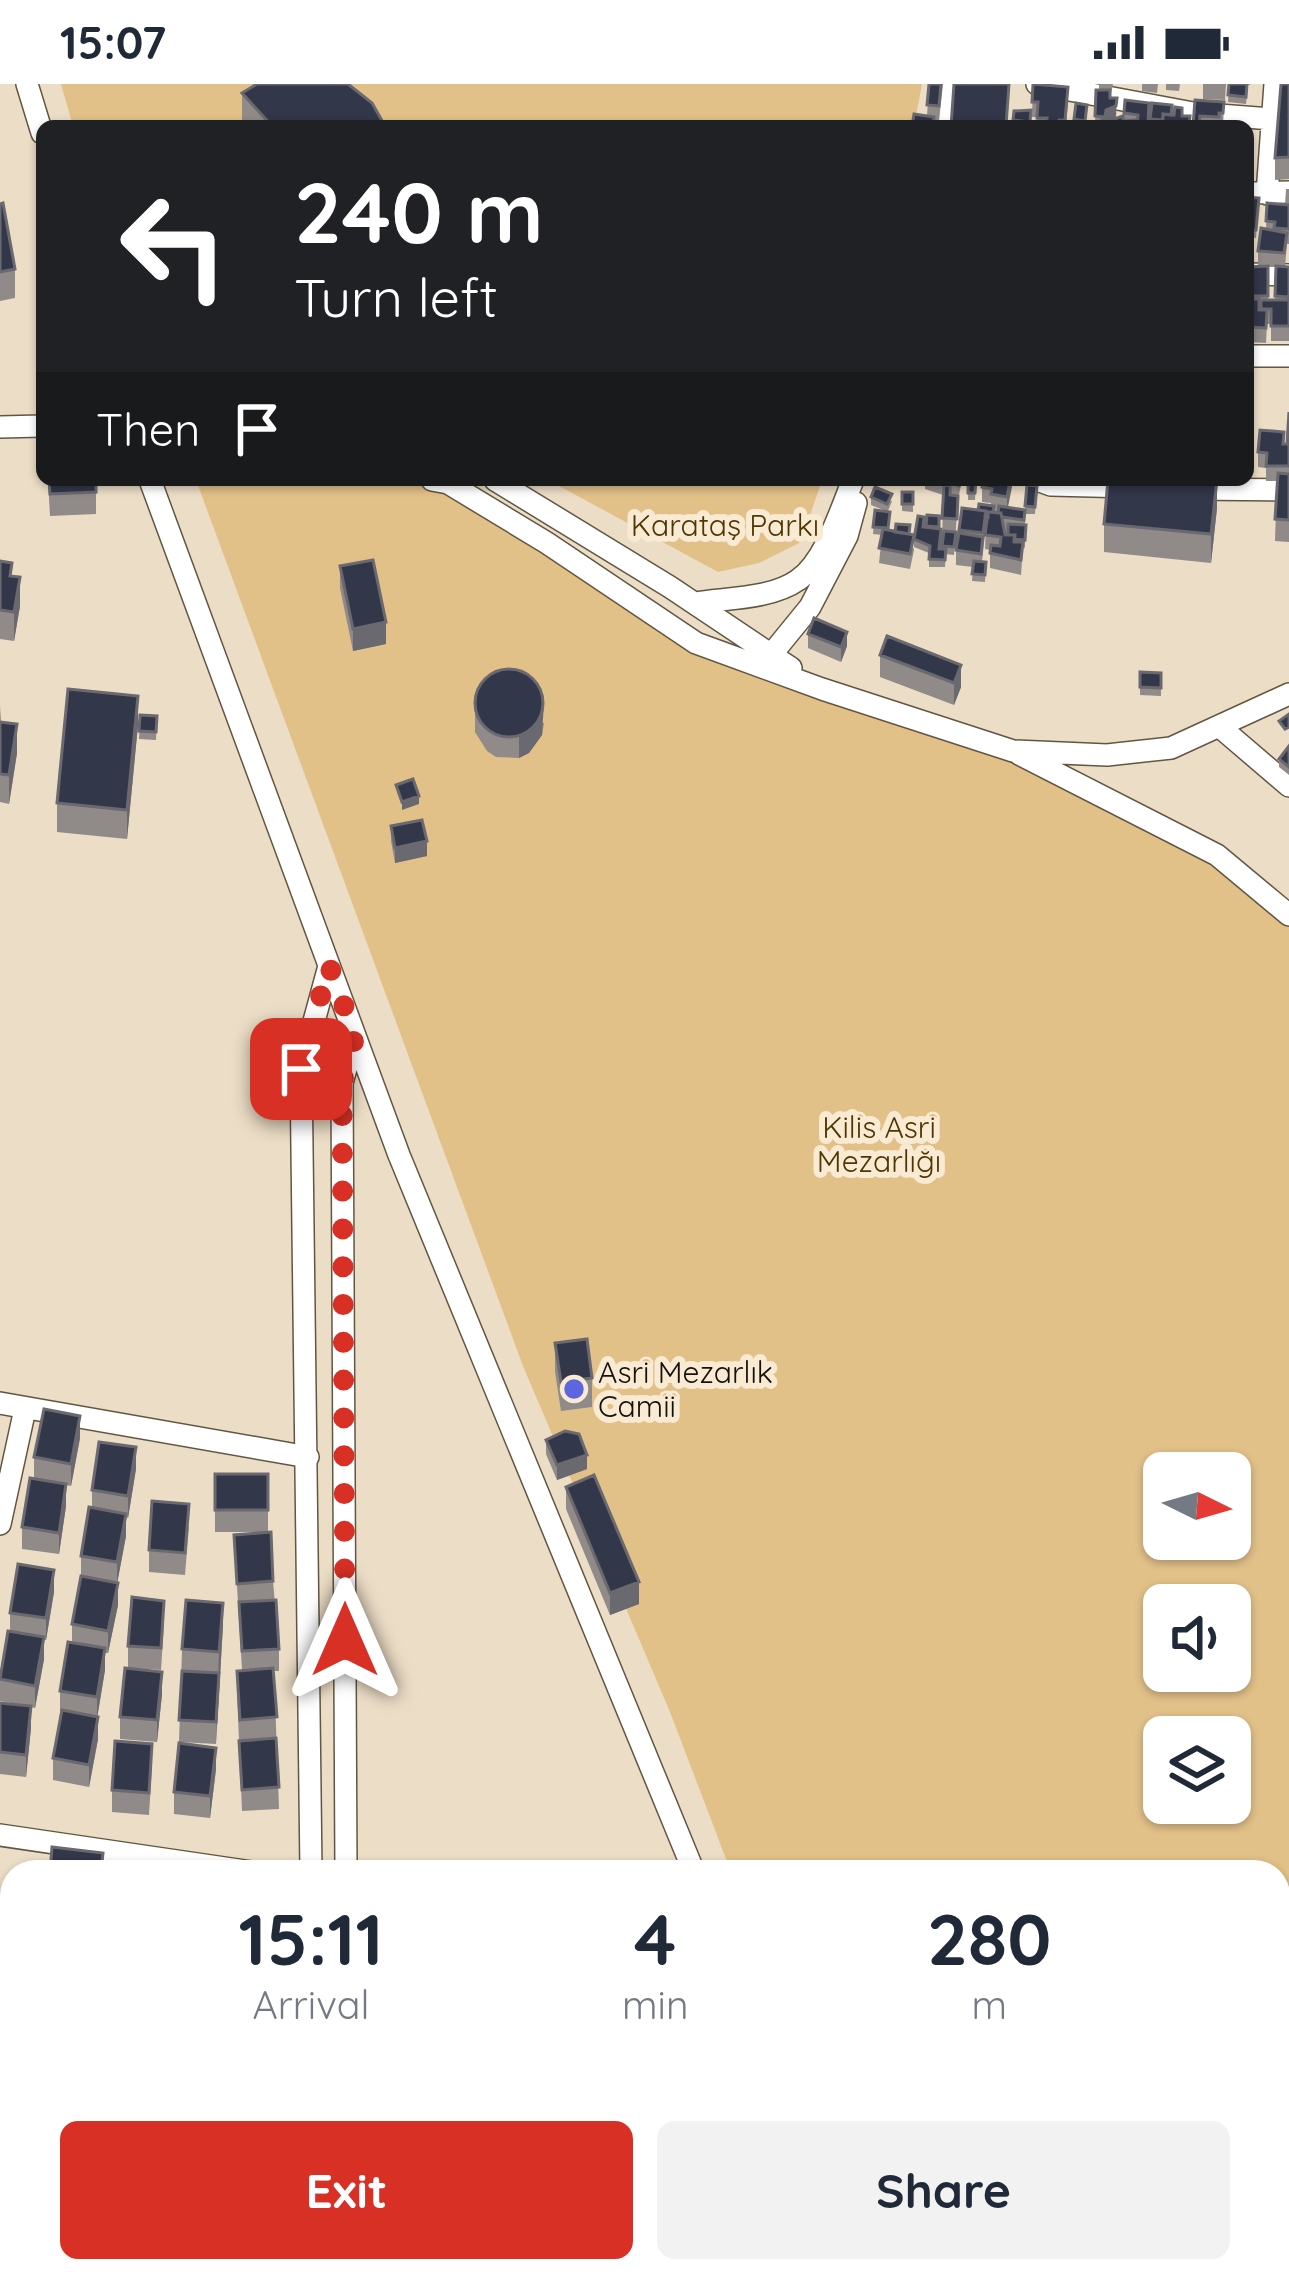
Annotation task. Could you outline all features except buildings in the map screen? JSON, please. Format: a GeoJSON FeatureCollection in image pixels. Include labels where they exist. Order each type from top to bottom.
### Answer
{"type":"FeatureCollection","features":[{"type":"Feature","properties":{"kind":"street"},"geometry":{"type":"LineString","coordinates":[[27,84],[38,120]]}},
{"type":"Feature","properties":{"kind":"street"},"geometry":{"type":"LineString","coordinates":[[947,120],[953,84]]}},
{"type":"Feature","properties":{"kind":"street"},"geometry":{"type":"LineString","coordinates":[[1037,84],[1193,113],[1271,119]]}},
{"type":"Feature","properties":{"kind":"street"},"geometry":{"type":"LineString","coordinates":[[1268,193],[1275,84]]}},
{"type":"Feature","properties":{"kind":"street"},"geometry":{"type":"LineString","coordinates":[[1254,274],[1289,275]]}},
{"type":"Feature","properties":{"kind":"street"},"geometry":{"type":"LineString","coordinates":[[1254,356],[1289,356]]}},
{"type":"Feature","properties":{"kind":"street"},"geometry":{"type":"LineString","coordinates":[[0,427],[36,426]]}},
{"type":"Feature","properties":{"kind":"street"},"geometry":{"type":"LineString","coordinates":[[152,486],[408,1177],[689,1860]]}},
{"type":"Feature","properties":{"kind":"street"},"geometry":{"type":"LineString","coordinates":[[453,486],[697,643],[765,660]]}},
{"type":"Feature","properties":{"kind":"street"},"geometry":{"type":"LineString","coordinates":[[505,486],[695,603],[765,660],[822,689],[1013,751],[1217,855],[1289,914]]}},
{"type":"Feature","properties":{"kind":"street"},"geometry":{"type":"LineString","coordinates":[[695,603],[770,592],[800,580],[828,541],[855,486]]}},
{"type":"Feature","properties":{"kind":"street"},"geometry":{"type":"LineString","coordinates":[[765,660],[810,608],[847,536],[857,486]]}},
{"type":"Feature","properties":{"kind":"street"},"geometry":{"type":"LineString","coordinates":[[1168,486],[1289,490]]}},
{"type":"Feature","properties":{"kind":"street"},"geometry":{"type":"LineString","coordinates":[[1013,751],[1107,755],[1171,748],[1289,694]]}},
{"type":"Feature","properties":{"kind":"street"},"geometry":{"type":"LineString","coordinates":[[1220,727],[1289,786]]}},
{"type":"Feature","properties":{"kind":"street"},"geometry":{"type":"LineString","coordinates":[[311,1860],[301,1069],[329,965]]}},
{"type":"Feature","properties":{"kind":"street"},"geometry":{"type":"LineString","coordinates":[[346,1860],[342,1083],[355,1036]]}},
{"type":"Feature","properties":{"kind":"street"},"geometry":{"type":"LineString","coordinates":[[0,1403],[308,1457]]}},
{"type":"Feature","properties":{"kind":"street"},"geometry":{"type":"LineString","coordinates":[[0,1524],[25,1409]]}},
{"type":"Feature","properties":{"kind":"street"},"geometry":{"type":"LineString","coordinates":[[0,1834],[117,1860]]}},
{"type":"Feature","properties":{"kind":"green space"},"geometry":{"type":"Polygon","coordinates":[[[61,84],[922,84],[915,120],[71,120],[61,84]]]}},
{"type":"Feature","properties":{"kind":"green space","name":"Kilis Asri Mezarlığı"},"geometry":{"type":"Polygon","coordinates":[[[198,486],[441,486],[709,647],[935,718],[1221,857],[1289,913],[1289,1860],[726,1860],[670,1712],[523,1366],[198,486]]]}},
{"type":"Feature","properties":{"kind":"green space","name":"Karataş Parkı"},"geometry":{"type":"Polygon","coordinates":[[[559,486],[820,486],[801,542],[759,563],[718,572],[559,486]]]}},
{"type":"Feature","properties":{"kind":"place","name":"Asri Mezarlık Camii"},"geometry":{"type":"Point","coordinates":[574,1389]}},
{"type":"Feature","properties":{"kind":"route"},"geometry":{"type":"LineString","coordinates":[[301,1069],[329,965],[355,1036],[342,1083],[345,1640]]}}]}
